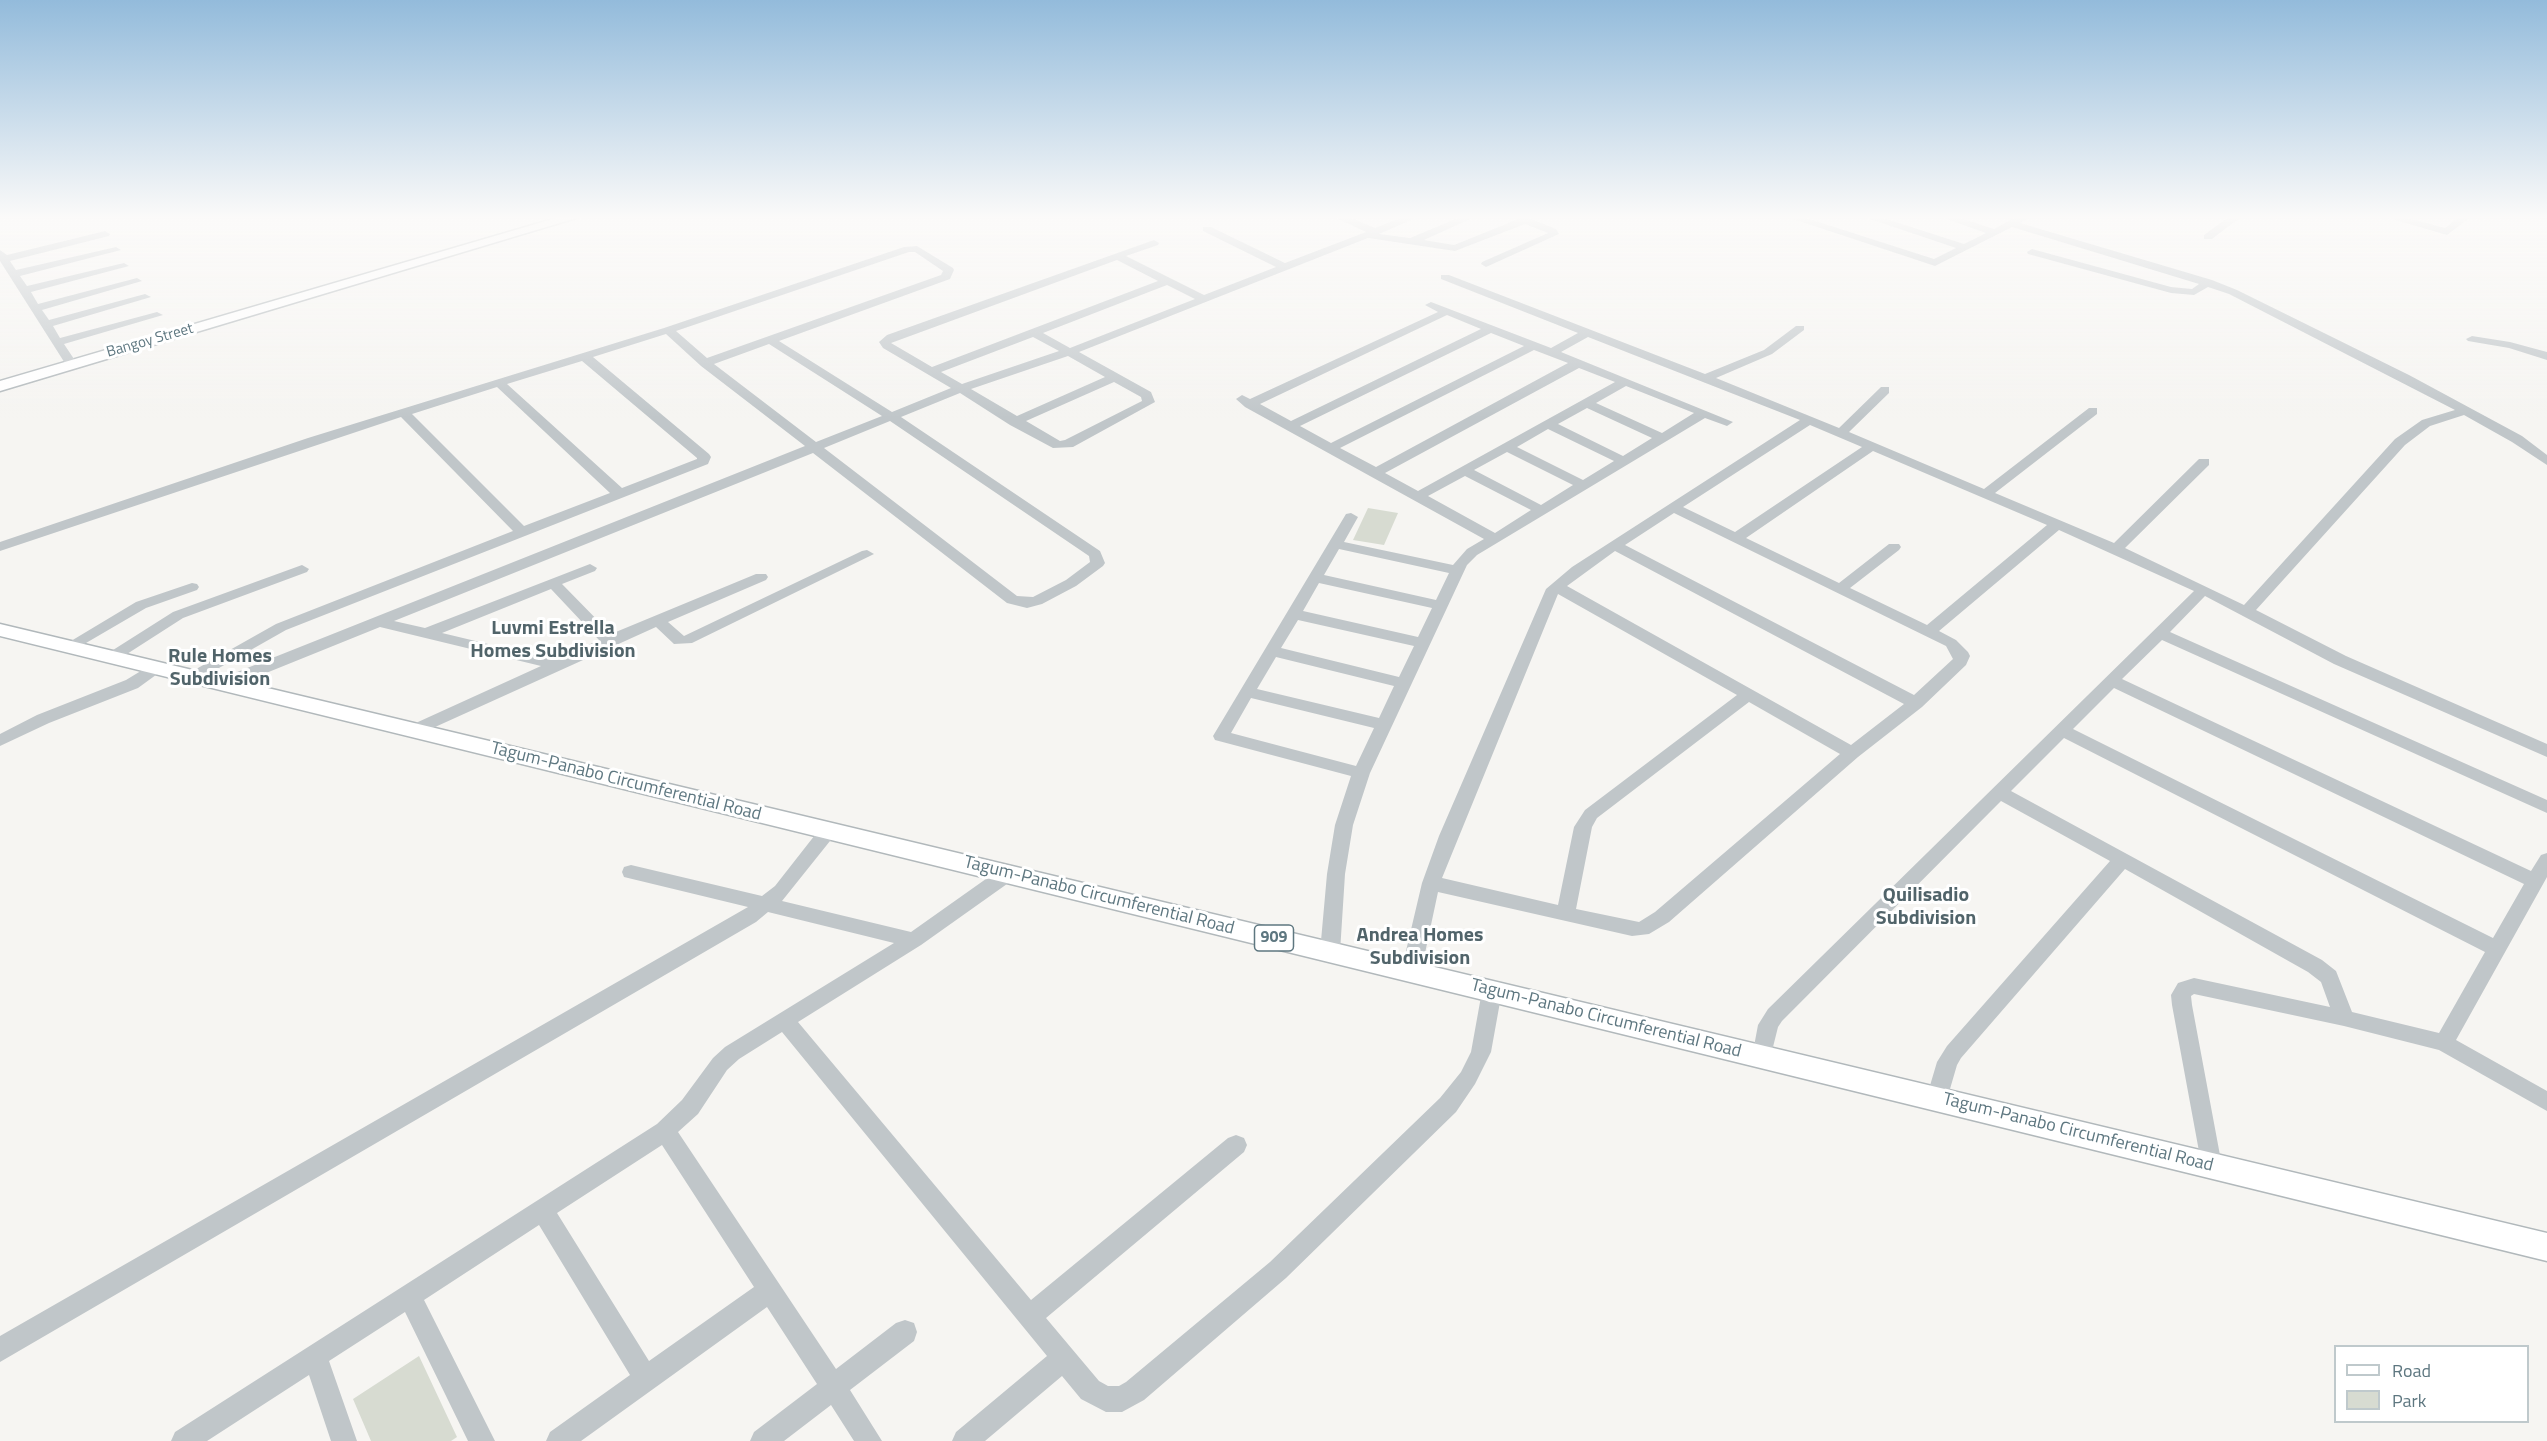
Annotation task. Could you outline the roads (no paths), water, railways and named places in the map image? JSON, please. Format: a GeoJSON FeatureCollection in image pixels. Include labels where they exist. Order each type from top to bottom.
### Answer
{"type":"FeatureCollection","features":[{"type":"Feature","properties":{"kind":"main road","name":"Bangoy Street"},"geometry":{"type":"LineString","coordinates":[[0,386],[348,283]]}},
{"type":"Feature","properties":{"kind":"main road","name":"Tagum-Panabo Circumferential Road"},"geometry":{"type":"LineString","coordinates":[[0,630],[2547,1248]]}},
{"type":"Feature","properties":{"kind":"street"},"geometry":{"type":"LineString","coordinates":[[20,283],[72,364]]}},
{"type":"Feature","properties":{"kind":"street"},"geometry":{"type":"LineString","coordinates":[[25,290],[53,283]]}},
{"type":"Feature","properties":{"kind":"street"},"geometry":{"type":"LineString","coordinates":[[36,308],[129,283]]}},
{"type":"Feature","properties":{"kind":"street"},"geometry":{"type":"LineString","coordinates":[[0,547],[313,441],[500,384],[807,283]]}},
{"type":"Feature","properties":{"kind":"street"},"geometry":{"type":"LineString","coordinates":[[705,363],[932,283]]}},
{"type":"Feature","properties":{"kind":"street"},"geometry":{"type":"LineString","coordinates":[[1033,332],[1147,395],[1149,402],[1068,444],[1051,443],[887,346],[887,340],[1042,283]]}},
{"type":"Feature","properties":{"kind":"street"},"geometry":{"type":"LineString","coordinates":[[930,372],[1161,283]]}},
{"type":"Feature","properties":{"kind":"street"},"geometry":{"type":"LineString","coordinates":[[1172,283],[1204,299]]}},
{"type":"Feature","properties":{"kind":"street"},"geometry":{"type":"LineString","coordinates":[[223,684],[894,418],[960,389],[1070,352],[1243,283]]}},
{"type":"Feature","properties":{"kind":"street"},"geometry":{"type":"LineString","coordinates":[[1460,283],[1809,420],[2116,549],[2203,590],[2340,660],[2547,751]]}},
{"type":"Feature","properties":{"kind":"street"},"geometry":{"type":"LineString","coordinates":[[2146,283],[2171,290],[2194,292],[2206,283]]}},
{"type":"Feature","properties":{"kind":"street"},"geometry":{"type":"LineString","coordinates":[[2211,283],[2376,362],[2517,439],[2547,461]]}},
{"type":"Feature","properties":{"kind":"street"},"geometry":{"type":"LineString","coordinates":[[47,324],[145,297]]}},
{"type":"Feature","properties":{"kind":"street"},"geometry":{"type":"LineString","coordinates":[[1431,305],[1727,422]]}},
{"type":"Feature","properties":{"kind":"street"},"geometry":{"type":"LineString","coordinates":[[1448,311],[1246,402],[1494,538]]}},
{"type":"Feature","properties":{"kind":"street"},"geometry":{"type":"LineString","coordinates":[[59,342],[157,315]]}},
{"type":"Feature","properties":{"kind":"street"},"geometry":{"type":"LineString","coordinates":[[1290,426],[1491,328]]}},
{"type":"Feature","properties":{"kind":"street"},"geometry":{"type":"LineString","coordinates":[[1704,379],[1768,352],[1800,328]]}},
{"type":"Feature","properties":{"kind":"street"},"geometry":{"type":"LineString","coordinates":[[668,330],[705,363],[1012,600],[1027,603],[1037,601],[1071,583],[1098,563],[1095,554],[894,418],[770,340]]}},
{"type":"Feature","properties":{"kind":"street"},"geometry":{"type":"LineString","coordinates":[[1556,354],[1588,335]]}},
{"type":"Feature","properties":{"kind":"street"},"geometry":{"type":"LineString","coordinates":[[2472,339],[2510,345],[2547,356]]}},
{"type":"Feature","properties":{"kind":"street"},"geometry":{"type":"LineString","coordinates":[[1330,448],[1534,345]]}},
{"type":"Feature","properties":{"kind":"street"},"geometry":{"type":"LineString","coordinates":[[190,677],[281,627],[621,495],[699,464],[704,459],[584,356]]}},
{"type":"Feature","properties":{"kind":"street"},"geometry":{"type":"LineString","coordinates":[[1375,473],[1578,363]]}},
{"type":"Feature","properties":{"kind":"street"},"geometry":{"type":"LineString","coordinates":[[1014,422],[1115,377]]}},
{"type":"Feature","properties":{"kind":"street"},"geometry":{"type":"LineString","coordinates":[[1418,496],[1626,381]]}},
{"type":"Feature","properties":{"kind":"street"},"geometry":{"type":"LineString","coordinates":[[500,384],[621,495]]}},
{"type":"Feature","properties":{"kind":"street"},"geometry":{"type":"LineString","coordinates":[[1841,433],[1885,390]]}},
{"type":"Feature","properties":{"kind":"street"},"geometry":{"type":"LineString","coordinates":[[1587,403],[1662,438]]}},
{"type":"Feature","properties":{"kind":"street"},"geometry":{"type":"LineString","coordinates":[[1986,494],[2093,411]]}},
{"type":"Feature","properties":{"kind":"street"},"geometry":{"type":"LineString","coordinates":[[2246,612],[2400,442],[2426,423],[2465,411]]}},
{"type":"Feature","properties":{"kind":"street"},"geometry":{"type":"LineString","coordinates":[[1330,952],[1336,874],[1344,825],[1361,774],[1382,724],[1457,570],[1472,552],[1704,412]]}},
{"type":"Feature","properties":{"kind":"street"},"geometry":{"type":"LineString","coordinates":[[405,414],[523,533]]}},
{"type":"Feature","properties":{"kind":"street"},"geometry":{"type":"LineString","coordinates":[[1411,972],[1431,883],[1453,826],[1556,586],[1809,420]]}},
{"type":"Feature","properties":{"kind":"street"},"geometry":{"type":"LineString","coordinates":[[1548,424],[1623,461]]}},
{"type":"Feature","properties":{"kind":"street"},"geometry":{"type":"LineString","coordinates":[[1736,538],[1872,446]]}},
{"type":"Feature","properties":{"kind":"street"},"geometry":{"type":"LineString","coordinates":[[1507,447],[1583,485]]}},
{"type":"Feature","properties":{"kind":"street"},"geometry":{"type":"LineString","coordinates":[[2116,549],[2204,462]]}},
{"type":"Feature","properties":{"kind":"street"},"geometry":{"type":"LineString","coordinates":[[1464,470],[1541,510]]}},
{"type":"Feature","properties":{"kind":"street"},"geometry":{"type":"LineString","coordinates":[[1431,883],[1632,929],[1652,924],[1852,753],[1916,703],[1960,661],[1962,656],[1951,643],[1929,631],[1674,508]]}},
{"type":"Feature","properties":{"kind":"street"},"geometry":{"type":"LineString","coordinates":[[1351,517],[1221,736],[1361,774]]}},
{"type":"Feature","properties":{"kind":"street"},"geometry":{"type":"LineString","coordinates":[[1929,631],[2057,524]]}},
{"type":"Feature","properties":{"kind":"street"},"geometry":{"type":"LineString","coordinates":[[1335,544],[1457,570]]}},
{"type":"Feature","properties":{"kind":"street"},"geometry":{"type":"LineString","coordinates":[[1616,546],[1916,703]]}},
{"type":"Feature","properties":{"kind":"street"},"geometry":{"type":"LineString","coordinates":[[1840,589],[1894,547]]}},
{"type":"Feature","properties":{"kind":"street"},"geometry":{"type":"LineString","coordinates":[[659,621],[679,641],[687,640],[867,554]]}},
{"type":"Feature","properties":{"kind":"street"},"geometry":{"type":"LineString","coordinates":[[425,634],[590,567]]}},
{"type":"Feature","properties":{"kind":"street"},"geometry":{"type":"LineString","coordinates":[[110,657],[178,615],[302,569]]}},
{"type":"Feature","properties":{"kind":"street"},"geometry":{"type":"LineString","coordinates":[[413,731],[609,641],[761,577]]}},
{"type":"Feature","properties":{"kind":"street"},"geometry":{"type":"LineString","coordinates":[[1315,578],[1440,605]]}},
{"type":"Feature","properties":{"kind":"street"},"geometry":{"type":"LineString","coordinates":[[553,583],[609,641]]}},
{"type":"Feature","properties":{"kind":"street"},"geometry":{"type":"LineString","coordinates":[[1556,586],[1852,753]]}},
{"type":"Feature","properties":{"kind":"street"},"geometry":{"type":"LineString","coordinates":[[69,647],[141,605],[192,587]]}},
{"type":"Feature","properties":{"kind":"street"},"geometry":{"type":"LineString","coordinates":[[1762,1057],[1768,1025],[1774,1015],[2158,632],[2203,590]]}},
{"type":"Feature","properties":{"kind":"street"},"geometry":{"type":"LineString","coordinates":[[1294,614],[1421,644]]}},
{"type":"Feature","properties":{"kind":"street"},"geometry":{"type":"LineString","coordinates":[[379,622],[556,665]]}},
{"type":"Feature","properties":{"kind":"street"},"geometry":{"type":"LineString","coordinates":[[2158,632],[2547,807]]}},
{"type":"Feature","properties":{"kind":"street"},"geometry":{"type":"LineString","coordinates":[[1272,651],[1402,683]]}},
{"type":"Feature","properties":{"kind":"street"},"geometry":{"type":"LineString","coordinates":[[1,741],[44,719],[132,684],[154,668]]}},
{"type":"Feature","properties":{"kind":"street"},"geometry":{"type":"LineString","coordinates":[[2110,680],[2535,881]]}},
{"type":"Feature","properties":{"kind":"street"},"geometry":{"type":"LineString","coordinates":[[1247,692],[1382,724]]}},
{"type":"Feature","properties":{"kind":"street"},"geometry":{"type":"LineString","coordinates":[[1566,914],[1583,826],[1592,814],[1746,695]]}},
{"type":"Feature","properties":{"kind":"street"},"geometry":{"type":"LineString","coordinates":[[2061,730],[2498,949]]}},
{"type":"Feature","properties":{"kind":"street"},"geometry":{"type":"LineString","coordinates":[[1998,791],[2322,971],[2332,983],[2344,1018]]}},
{"type":"Feature","properties":{"kind":"street"},"geometry":{"type":"LineString","coordinates":[[0,1350],[765,906],[782,891],[828,831]]}},
{"type":"Feature","properties":{"kind":"street"},"geometry":{"type":"LineString","coordinates":[[1937,1099],[1947,1062],[1954,1052],[2122,860]]}},
{"type":"Feature","properties":{"kind":"street"},"geometry":{"type":"LineString","coordinates":[[2444,1043],[2547,860]]}},
{"type":"Feature","properties":{"kind":"street"},"geometry":{"type":"LineString","coordinates":[[631,872],[914,940]]}},
{"type":"Feature","properties":{"kind":"street"},"geometry":{"type":"LineString","coordinates":[[184,1441],[665,1131],[690,1107],[710,1078],[732,1053],[914,940],[1007,874]]}},
{"type":"Feature","properties":{"kind":"street"},"geometry":{"type":"LineString","coordinates":[[2211,1166],[2182,1005],[2181,995],[2185,988],[2207,987],[2444,1043],[2547,1102]]}},
{"type":"Feature","properties":{"kind":"street"},"geometry":{"type":"LineString","coordinates":[[784,1020],[1090,1390],[1106,1399],[1122,1399],[1135,1391],[1269,1277],[1448,1105],[1468,1078],[1480,1052],[1492,991]]}},
{"type":"Feature","properties":{"kind":"street"},"geometry":{"type":"LineString","coordinates":[[665,1131],[869,1441]]}},
{"type":"Feature","properties":{"kind":"street"},"geometry":{"type":"LineString","coordinates":[[1029,1317],[1236,1145]]}},
{"type":"Feature","properties":{"kind":"street"},"geometry":{"type":"LineString","coordinates":[[543,1211],[646,1379]]}},
{"type":"Feature","properties":{"kind":"street"},"geometry":{"type":"LineString","coordinates":[[559,1441],[770,1290]]}},
{"type":"Feature","properties":{"kind":"street"},"geometry":{"type":"LineString","coordinates":[[410,1296],[482,1441]]}},
{"type":"Feature","properties":{"kind":"street"},"geometry":{"type":"LineString","coordinates":[[763,1441],[905,1332]]}},
{"type":"Feature","properties":{"kind":"street"},"geometry":{"type":"LineString","coordinates":[[315,1356],[344,1441]]}},
{"type":"Feature","properties":{"kind":"street"},"geometry":{"type":"LineString","coordinates":[[965,1441],[1064,1358]]}},
{"type":"Feature","properties":{"kind":"district","name":"Luvmi Estrella Homes Subdivision"},"geometry":{"type":"Point","coordinates":[553,640]}},
{"type":"Feature","properties":{"kind":"district","name":"Rule Homes Subdivision"},"geometry":{"type":"Point","coordinates":[220,668]}},
{"type":"Feature","properties":{"kind":"district","name":"Quilisadio Subdivision"},"geometry":{"type":"Point","coordinates":[1926,908]}},
{"type":"Feature","properties":{"kind":"district","name":"Andrea Homes Subdivision"},"geometry":{"type":"Point","coordinates":[1420,948]}}]}
